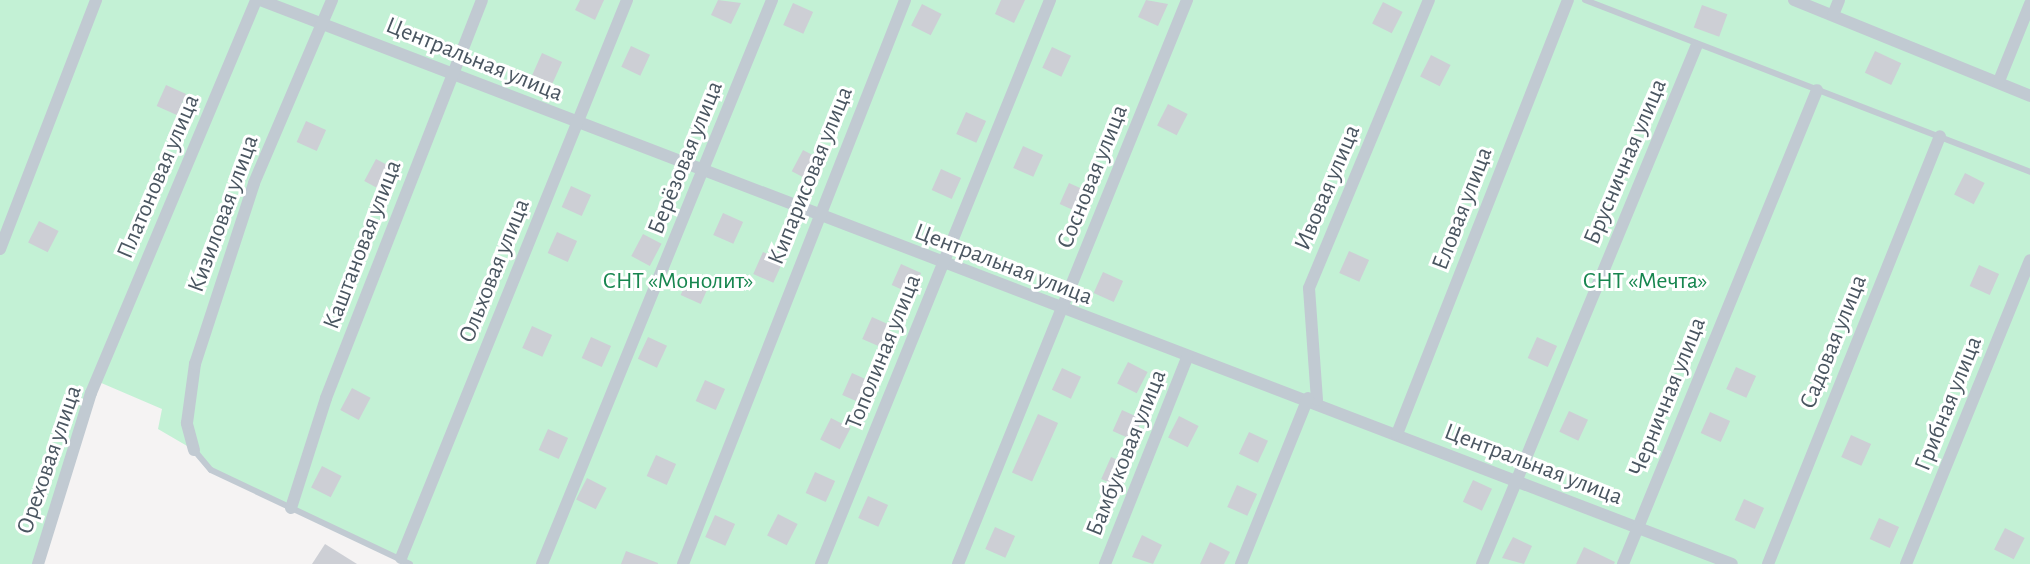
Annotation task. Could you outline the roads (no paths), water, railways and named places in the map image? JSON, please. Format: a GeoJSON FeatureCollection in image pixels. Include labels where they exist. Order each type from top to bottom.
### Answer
{"type":"FeatureCollection","features":[{"type":"Feature","properties":{"kind":"street"},"geometry":{"type":"LineString","coordinates":[[0,249],[96,0]]}},
{"type":"Feature","properties":{"kind":"street","name":"Центральная улица"},"geometry":{"type":"LineString","coordinates":[[258,0],[323,22],[1061,311],[1187,358],[1312,399],[1515,482],[1732,564]]}},
{"type":"Feature","properties":{"kind":"street","name":"Платоновая улица"},"geometry":{"type":"LineString","coordinates":[[101,370],[258,0]]}},
{"type":"Feature","properties":{"kind":"street","name":"Кизиловая улица"},"geometry":{"type":"LineString","coordinates":[[194,450],[187,423],[195,364],[254,183],[332,0]]}},
{"type":"Feature","properties":{"kind":"street","name":"Каштановая улица"},"geometry":{"type":"LineString","coordinates":[[291,508],[326,398],[482,0]]}},
{"type":"Feature","properties":{"kind":"street","name":"Ольховая улица"},"geometry":{"type":"LineString","coordinates":[[406,561],[627,0]]}},
{"type":"Feature","properties":{"kind":"street","name":"Берёзовая улица"},"geometry":{"type":"LineString","coordinates":[[542,564],[772,0]]}},
{"type":"Feature","properties":{"kind":"street","name":"Кипарисовая улица"},"geometry":{"type":"LineString","coordinates":[[683,564],[817,214],[905,0]]}},
{"type":"Feature","properties":{"kind":"street","name":"Тополиная улица"},"geometry":{"type":"LineString","coordinates":[[821,564],[1050,0]]}},
{"type":"Feature","properties":{"kind":"street","name":"Сосновая улица"},"geometry":{"type":"LineString","coordinates":[[958,564],[1187,0]]}},
{"type":"Feature","properties":{"kind":"street","name":"Ивовая улица"},"geometry":{"type":"LineString","coordinates":[[1241,564],[1312,399],[1309,288],[1429,0]]}},
{"type":"Feature","properties":{"kind":"street","name":"Еловая улица"},"geometry":{"type":"LineString","coordinates":[[1398,433],[1568,0]]}},
{"type":"Feature","properties":{"kind":"street"},"geometry":{"type":"LineString","coordinates":[[1794,0],[1999,81],[2030,96]]}},
{"type":"Feature","properties":{"kind":"street"},"geometry":{"type":"LineString","coordinates":[[1833,15],[1839,0]]}},
{"type":"Feature","properties":{"kind":"street"},"geometry":{"type":"LineString","coordinates":[[1999,81],[2030,4]]}},
{"type":"Feature","properties":{"kind":"street","name":"Брусничная улица"},"geometry":{"type":"LineString","coordinates":[[1482,564],[1696,47]]}},
{"type":"Feature","properties":{"kind":"street","name":"Черничная улица"},"geometry":{"type":"LineString","coordinates":[[1623,564],[1817,90]]}},
{"type":"Feature","properties":{"kind":"street","name":"Садовая улица"},"geometry":{"type":"LineString","coordinates":[[1768,564],[1940,136]]}},
{"type":"Feature","properties":{"kind":"street","name":"Грибная улица"},"geometry":{"type":"LineString","coordinates":[[1906,564],[2030,260]]}},
{"type":"Feature","properties":{"kind":"street","name":"Бамбуковая улица"},"geometry":{"type":"LineString","coordinates":[[1105,564],[1187,358]]}},
{"type":"Feature","properties":{"kind":"street","name":"Ореховая улица"},"geometry":{"type":"LineString","coordinates":[[38,564],[101,370]]}},
{"type":"Feature","properties":{"kind":"lane"},"geometry":{"type":"LineString","coordinates":[[1585,0],[1696,47],[1940,136],[2030,172]]}},
{"type":"Feature","properties":{"kind":"lane"},"geometry":{"type":"LineString","coordinates":[[194,450],[211,470],[406,561]]}},
{"type":"Feature","properties":{"kind":"park label","name":"СНТ «Монолит»"},"geometry":{"type":"Point","coordinates":[678,282]}},
{"type":"Feature","properties":{"kind":"park label","name":"СНТ «Мечта»"},"geometry":{"type":"Point","coordinates":[1645,282]}}]}
